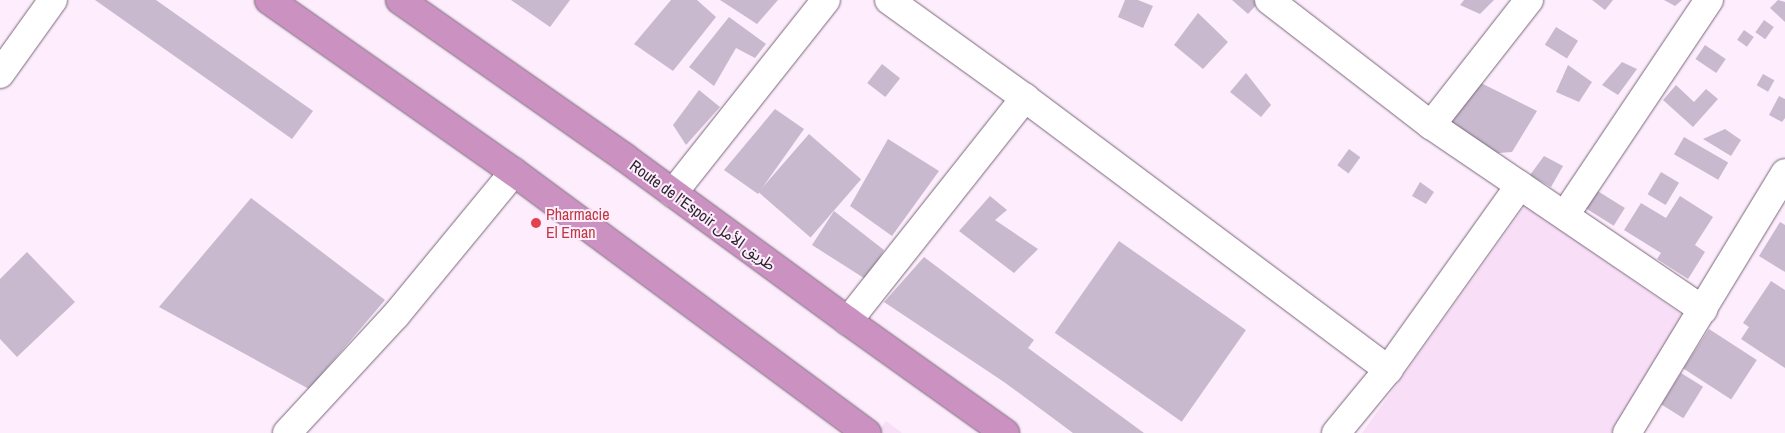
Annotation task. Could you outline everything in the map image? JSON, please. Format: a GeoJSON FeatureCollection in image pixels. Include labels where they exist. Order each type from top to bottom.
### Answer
{"type":"FeatureCollection","features":[{"type":"Feature","properties":{"kind":"highway"},"geometry":{"type":"LineString","coordinates":[[269,0],[514,172],[863,432]]}},
{"type":"Feature","properties":{"kind":"highway","name":"Route de l’Espoir طريق الأمل"},"geometry":{"type":"LineString","coordinates":[[404,1],[1005,433]]}},
{"type":"Feature","properties":{"kind":"street"},"geometry":{"type":"LineString","coordinates":[[0,74],[53,0]]}},
{"type":"Feature","properties":{"kind":"street"},"geometry":{"type":"LineString","coordinates":[[673,193],[826,0]]}},
{"type":"Feature","properties":{"kind":"street"},"geometry":{"type":"LineString","coordinates":[[889,0],[1025,98],[1388,370]]}},
{"type":"Feature","properties":{"kind":"street"},"geometry":{"type":"LineString","coordinates":[[1269,0],[1431,125],[1703,310]]}},
{"type":"Feature","properties":{"kind":"street"},"geometry":{"type":"LineString","coordinates":[[1431,125],[1528,0]]}},
{"type":"Feature","properties":{"kind":"street"},"geometry":{"type":"LineString","coordinates":[[1564,215],[1709,0]]}},
{"type":"Feature","properties":{"kind":"street"},"geometry":{"type":"LineString","coordinates":[[848,321],[1025,98]]}},
{"type":"Feature","properties":{"kind":"street"},"geometry":{"type":"LineString","coordinates":[[287,433],[396,315],[514,172]]}},
{"type":"Feature","properties":{"kind":"street"},"geometry":{"type":"LineString","coordinates":[[1627,433],[1785,173]]}},
{"type":"Feature","properties":{"kind":"street"},"geometry":{"type":"LineString","coordinates":[[1336,433],[1388,370],[1520,185]]}},
{"type":"Feature","properties":{"kind":"shaded area"},"geometry":{"type":"Polygon","coordinates":[[[1525,206],[1687,318],[1611,433],[1362,433],[1525,206]]]}},
{"type":"Feature","properties":{"kind":"shaded area"},"geometry":{"type":"Polygon","coordinates":[[[886,421],[902,433],[877,433],[886,421]]]}},
{"type":"Feature","properties":{"kind":"building"},"geometry":{"type":"Polygon","coordinates":[[[95,0],[156,0],[313,111],[292,139],[95,0]]]}},
{"type":"Feature","properties":{"kind":"building"},"geometry":{"type":"Polygon","coordinates":[[[511,0],[570,0],[550,27],[511,0]]]}},
{"type":"Feature","properties":{"kind":"building"},"geometry":{"type":"Polygon","coordinates":[[[671,0],[697,0],[716,17],[673,71],[634,44],[671,0]]]}},
{"type":"Feature","properties":{"kind":"building"},"geometry":{"type":"Polygon","coordinates":[[[720,0],[778,0],[757,24],[720,0]]]}},
{"type":"Feature","properties":{"kind":"building"},"geometry":{"type":"Polygon","coordinates":[[[1125,0],[1138,0],[1153,6],[1143,28],[1118,17],[1125,0]]]}},
{"type":"Feature","properties":{"kind":"building"},"geometry":{"type":"Polygon","coordinates":[[[1232,0],[1254,0],[1258,3],[1248,14],[1232,0]]]}},
{"type":"Feature","properties":{"kind":"building"},"geometry":{"type":"Polygon","coordinates":[[[1464,0],[1494,0],[1480,14],[1460,5],[1464,0]]]}},
{"type":"Feature","properties":{"kind":"building"},"geometry":{"type":"Polygon","coordinates":[[[1592,0],[1613,0],[1605,10],[1592,0]]]}},
{"type":"Feature","properties":{"kind":"building"},"geometry":{"type":"Polygon","coordinates":[[[1664,0],[1682,0],[1675,6],[1664,0]]]}},
{"type":"Feature","properties":{"kind":"building"},"geometry":{"type":"Polygon","coordinates":[[[1778,0],[1785,2],[1785,22],[1770,8],[1778,0]]]}},
{"type":"Feature","properties":{"kind":"building"},"geometry":{"type":"Polygon","coordinates":[[[1198,13],[1228,42],[1203,69],[1174,45],[1198,13]]]}},
{"type":"Feature","properties":{"kind":"building"},"geometry":{"type":"Polygon","coordinates":[[[729,17],[766,44],[755,58],[736,48],[714,86],[689,67],[729,17]]]}},
{"type":"Feature","properties":{"kind":"building"},"geometry":{"type":"Polygon","coordinates":[[[1764,20],[1774,27],[1765,39],[1755,32],[1764,20]]]}},
{"type":"Feature","properties":{"kind":"building"},"geometry":{"type":"Polygon","coordinates":[[[1556,27],[1578,41],[1567,59],[1545,45],[1556,27]]]}},
{"type":"Feature","properties":{"kind":"building"},"geometry":{"type":"Polygon","coordinates":[[[1744,30],[1754,37],[1747,47],[1737,40],[1744,30]]]}},
{"type":"Feature","properties":{"kind":"building"},"geometry":{"type":"Polygon","coordinates":[[[1705,45],[1726,59],[1716,73],[1695,59],[1705,45]]]}},
{"type":"Feature","properties":{"kind":"building"},"geometry":{"type":"Polygon","coordinates":[[[1622,62],[1637,69],[1618,95],[1602,85],[1622,62]]]}},
{"type":"Feature","properties":{"kind":"building"},"geometry":{"type":"Polygon","coordinates":[[[882,64],[900,78],[885,97],[867,83],[882,64]]]}},
{"type":"Feature","properties":{"kind":"building"},"geometry":{"type":"Polygon","coordinates":[[[1568,65],[1592,82],[1579,102],[1556,92],[1568,65]]]}},
{"type":"Feature","properties":{"kind":"building"},"geometry":{"type":"Polygon","coordinates":[[[1246,73],[1271,105],[1261,117],[1230,92],[1246,73]]]}},
{"type":"Feature","properties":{"kind":"building"},"geometry":{"type":"Polygon","coordinates":[[[1763,74],[1774,80],[1768,92],[1757,85],[1763,74]]]}},
{"type":"Feature","properties":{"kind":"building"},"geometry":{"type":"Polygon","coordinates":[[[1473,79],[1537,111],[1512,152],[1498,153],[1446,127],[1473,79]]]}},
{"type":"Feature","properties":{"kind":"building"},"geometry":{"type":"Polygon","coordinates":[[[1676,85],[1694,102],[1706,89],[1718,99],[1693,127],[1663,100],[1676,85]]]}},
{"type":"Feature","properties":{"kind":"building"},"geometry":{"type":"Polygon","coordinates":[[[699,90],[720,107],[686,145],[673,125],[699,90]]]}},
{"type":"Feature","properties":{"kind":"building"},"geometry":{"type":"Polygon","coordinates":[[[1779,96],[1785,99],[1785,118],[1782,122],[1769,115],[1779,96]]]}},
{"type":"Feature","properties":{"kind":"building"},"geometry":{"type":"Polygon","coordinates":[[[775,109],[804,129],[758,194],[724,170],[775,109]]]}},
{"type":"Feature","properties":{"kind":"building"},"geometry":{"type":"Polygon","coordinates":[[[1725,129],[1741,140],[1731,156],[1703,139],[1725,129]]]}},
{"type":"Feature","properties":{"kind":"building"},"geometry":{"type":"Polygon","coordinates":[[[809,134],[861,179],[811,237],[758,192],[809,134]]]}},
{"type":"Feature","properties":{"kind":"building"},"geometry":{"type":"Polygon","coordinates":[[[1684,137],[1728,162],[1718,180],[1674,154],[1684,137]]]}},
{"type":"Feature","properties":{"kind":"building"},"geometry":{"type":"Polygon","coordinates":[[[888,139],[939,171],[892,236],[850,206],[888,139]]]}},
{"type":"Feature","properties":{"kind":"building"},"geometry":{"type":"Polygon","coordinates":[[[1349,149],[1360,157],[1349,173],[1337,165],[1349,149]]]}},
{"type":"Feature","properties":{"kind":"building"},"geometry":{"type":"Polygon","coordinates":[[[1544,156],[1563,166],[1551,187],[1530,175],[1544,156]]]}},
{"type":"Feature","properties":{"kind":"building"},"geometry":{"type":"Polygon","coordinates":[[[1661,172],[1679,183],[1666,205],[1648,194],[1661,172]]]}},
{"type":"Feature","properties":{"kind":"building"},"geometry":{"type":"Polygon","coordinates":[[[1420,182],[1434,192],[1426,204],[1412,196],[1420,182]]]}},
{"type":"Feature","properties":{"kind":"building"},"geometry":{"type":"Polygon","coordinates":[[[1596,190],[1625,208],[1614,226],[1585,208],[1596,190]]]}},
{"type":"Feature","properties":{"kind":"building"},"geometry":{"type":"Polygon","coordinates":[[[990,196],[1007,210],[995,220],[1038,249],[1014,273],[959,231],[990,196]]]}},
{"type":"Feature","properties":{"kind":"building"},"geometry":{"type":"Polygon","coordinates":[[[1680,196],[1713,217],[1695,245],[1705,252],[1688,279],[1657,259],[1661,253],[1624,230],[1641,203],[1666,218],[1680,196]]]}},
{"type":"Feature","properties":{"kind":"building"},"geometry":{"type":"Polygon","coordinates":[[[251,198],[385,300],[309,389],[159,307],[251,198]]]}},
{"type":"Feature","properties":{"kind":"building"},"geometry":{"type":"Polygon","coordinates":[[[834,211],[884,250],[867,280],[812,245],[834,211]]]}},
{"type":"Feature","properties":{"kind":"building"},"geometry":{"type":"Polygon","coordinates":[[[1780,222],[1785,225],[1785,272],[1759,256],[1780,222]]]}},
{"type":"Feature","properties":{"kind":"building"},"geometry":{"type":"Polygon","coordinates":[[[1119,241],[1246,330],[1182,422],[1055,333],[1119,241]]]}},
{"type":"Feature","properties":{"kind":"building"},"geometry":{"type":"Polygon","coordinates":[[[27,252],[75,302],[17,357],[0,339],[0,279],[27,252]]]}},
{"type":"Feature","properties":{"kind":"building"},"geometry":{"type":"Polygon","coordinates":[[[924,257],[1034,340],[1028,348],[1144,433],[1073,433],[1004,382],[884,302],[924,257]]]}},
{"type":"Feature","properties":{"kind":"building"},"geometry":{"type":"Polygon","coordinates":[[[1771,281],[1785,290],[1785,368],[1741,339],[1749,327],[1743,323],[1771,281]]]}},
{"type":"Feature","properties":{"kind":"building"},"geometry":{"type":"Polygon","coordinates":[[[1709,329],[1757,360],[1731,399],[1683,368],[1709,329]]]}},
{"type":"Feature","properties":{"kind":"building"},"geometry":{"type":"Polygon","coordinates":[[[1681,373],[1703,387],[1683,418],[1661,404],[1681,373]]]}},
{"type":"Feature","properties":{"kind":"place","name":"Pharmacie El Eman"},"geometry":{"type":"Point","coordinates":[536,223]}}]}
